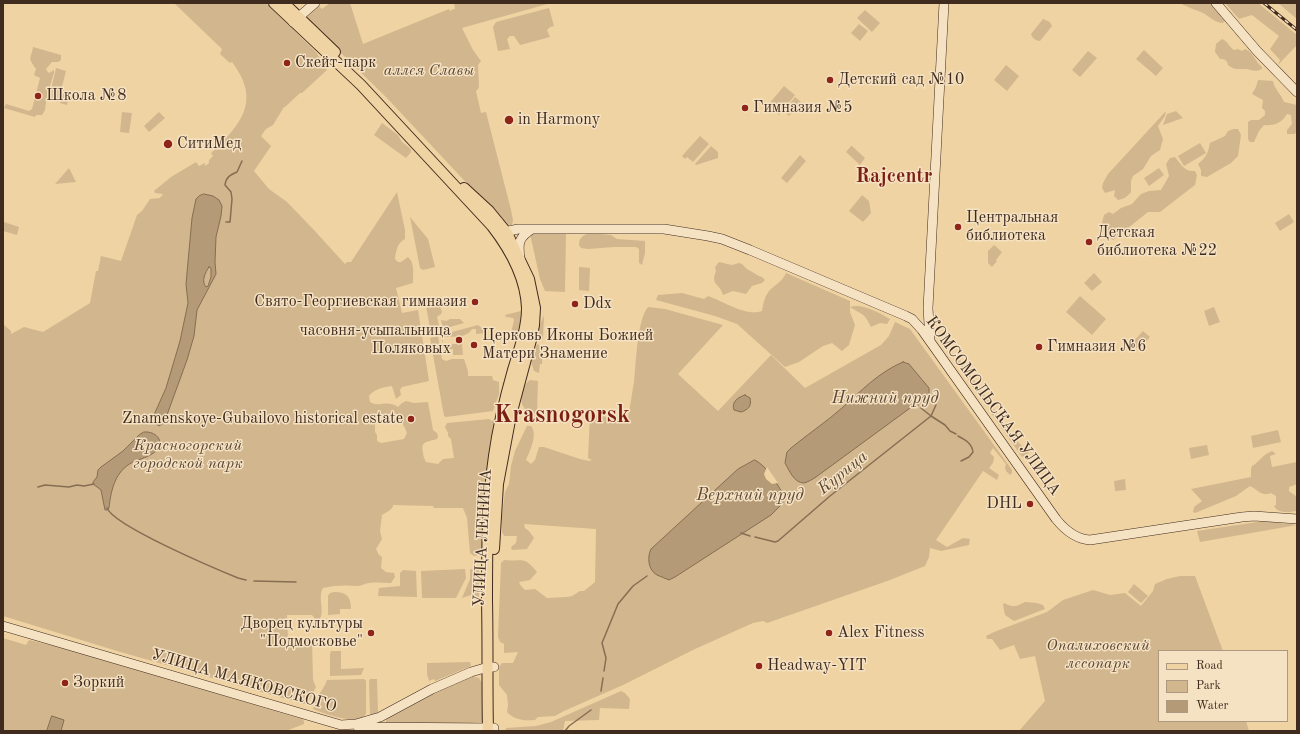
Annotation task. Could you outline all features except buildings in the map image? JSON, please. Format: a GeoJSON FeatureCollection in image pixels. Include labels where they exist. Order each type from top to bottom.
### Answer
{"type":"FeatureCollection","features":[{"type":"Feature","properties":{"kind":"main road"},"geometry":{"type":"LineString","coordinates":[[274,3],[296,19],[381,97],[450,173],[489,212],[503,235],[520,258],[529,279],[534,302],[534,325],[524,350]]}},
{"type":"Feature","properties":{"kind":"main road"},"geometry":{"type":"LineString","coordinates":[[284,3],[296,19]]}},
{"type":"Feature","properties":{"kind":"main road"},"geometry":{"type":"LineString","coordinates":[[503,235],[521,279],[526,297],[527,307],[524,350]]}},
{"type":"Feature","properties":{"kind":"main road","name":"УЛИЦА ЛЕНИНА"},"geometry":{"type":"LineString","coordinates":[[491,729],[493,554],[498,484],[524,350]]}},
{"type":"Feature","properties":{"kind":"street"},"geometry":{"type":"LineString","coordinates":[[296,19],[315,3]]}},
{"type":"Feature","properties":{"kind":"street"},"geometry":{"type":"LineString","coordinates":[[931,343],[928,312],[944,3]]}},
{"type":"Feature","properties":{"kind":"street"},"geometry":{"type":"LineString","coordinates":[[1216,3],[1262,56],[1297,92]]}},
{"type":"Feature","properties":{"kind":"street","name":"КОМСОМОЛЬСКАЯ УЛИЦА"},"geometry":{"type":"LineString","coordinates":[[503,235],[518,229],[664,228],[708,236],[722,239],[750,250],[912,319],[931,343],[1056,519],[1077,536],[1090,540],[1254,516],[1297,519]]}},
{"type":"Feature","properties":{"kind":"street"},"geometry":{"type":"LineString","coordinates":[[520,258],[520,240],[525,234],[532,230]]}},
{"type":"Feature","properties":{"kind":"street"},"geometry":{"type":"LineString","coordinates":[[912,319],[920,320],[928,312]]}},
{"type":"Feature","properties":{"kind":"street","name":"УЛИЦА МАЯКОВСКОГО"},"geometry":{"type":"LineString","coordinates":[[3,626],[341,725],[369,721],[386,715],[432,689],[471,672],[491,667]]}},
{"type":"Feature","properties":{"kind":"street"},"geometry":{"type":"LineString","coordinates":[[386,715],[383,721],[385,726],[388,728]]}},
{"type":"Feature","properties":{"kind":"street"},"geometry":{"type":"LineString","coordinates":[[341,725],[388,728],[491,729]]}},
{"type":"Feature","properties":{"kind":"green space","name":"Красногорский городской парк"},"geometry":{"type":"Polygon","coordinates":[[[174,3],[266,3],[316,52],[327,70],[284,107],[273,125],[266,129],[261,136],[271,146],[254,171],[269,189],[287,202],[345,264],[347,262],[351,262],[397,192],[405,230],[405,239],[396,250],[395,259],[398,262],[401,262],[408,257],[410,259],[413,265],[413,283],[396,288],[402,313],[418,310],[429,381],[402,387],[400,390],[401,395],[396,399],[392,386],[379,389],[369,396],[370,402],[373,404],[387,403],[398,407],[406,401],[414,403],[428,402],[433,430],[438,436],[437,439],[424,444],[422,448],[423,455],[426,462],[438,464],[443,459],[454,458],[451,439],[448,436],[445,427],[447,423],[489,419],[492,421],[494,420],[483,504],[482,551],[479,555],[474,556],[470,553],[467,518],[463,508],[434,508],[433,506],[393,505],[391,510],[382,515],[380,531],[382,539],[376,549],[382,557],[381,568],[386,572],[394,573],[395,577],[391,583],[366,583],[359,586],[332,586],[323,588],[321,592],[322,613],[319,620],[316,620],[312,615],[287,615],[288,639],[312,639],[313,680],[316,687],[308,702],[304,704],[117,651],[3,616],[3,324],[11,331],[11,334],[24,327],[43,332],[90,303],[96,271],[98,271],[101,256],[121,261],[137,215],[142,211],[150,199],[160,198],[163,194],[155,193],[154,191],[171,177],[196,162],[199,166],[205,163],[205,166],[209,163],[209,160],[213,156],[211,153],[235,127],[245,109],[246,91],[243,82],[239,72],[232,62],[230,63],[220,54],[222,49],[174,3]],[[393,413],[377,416],[375,419],[375,432],[377,435],[377,441],[381,443],[404,439],[407,433],[399,415],[393,413]]]}},
{"type":"Feature","properties":{"kind":"green space","name":"аллея Славы"},"geometry":{"type":"Polygon","coordinates":[[[330,3],[350,3],[363,44],[449,9],[450,11],[456,8],[454,3],[551,3],[462,28],[473,50],[481,61],[478,65],[479,87],[476,91],[481,113],[486,112],[511,210],[513,220],[512,225],[506,225],[385,96],[309,22],[306,16],[317,6],[322,9],[330,3]]]}},
{"type":"Feature","properties":{"kind":"green space"},"geometry":{"type":"Polygon","coordinates":[[[1180,3],[1211,3],[1226,19],[1223,23],[1218,22],[1203,13],[1180,3]]]}},
{"type":"Feature","properties":{"kind":"green space"},"geometry":{"type":"Polygon","coordinates":[[[1225,3],[1258,3],[1297,35],[1297,47],[1296,46],[1278,65],[1280,60],[1270,49],[1279,36],[1252,15],[1239,19],[1225,3]]]}},
{"type":"Feature","properties":{"kind":"green space"},"geometry":{"type":"Polygon","coordinates":[[[1278,3],[1297,3],[1297,19],[1278,3]]]}},
{"type":"Feature","properties":{"kind":"green space"},"geometry":{"type":"Polygon","coordinates":[[[549,8],[554,26],[547,30],[550,37],[520,45],[514,36],[510,36],[507,39],[510,49],[498,51],[493,27],[496,22],[549,8]]]}},
{"type":"Feature","properties":{"kind":"green space"},"geometry":{"type":"Polygon","coordinates":[[[865,10],[880,23],[872,32],[857,18],[865,10]]]}},
{"type":"Feature","properties":{"kind":"green space"},"geometry":{"type":"Polygon","coordinates":[[[1043,19],[1050,22],[1052,26],[1039,41],[1033,38],[1031,34],[1043,19]]]}},
{"type":"Feature","properties":{"kind":"green space"},"geometry":{"type":"Polygon","coordinates":[[[859,24],[868,31],[860,41],[851,33],[859,24]]]}},
{"type":"Feature","properties":{"kind":"green space"},"geometry":{"type":"Polygon","coordinates":[[[1222,39],[1226,41],[1234,50],[1248,50],[1262,69],[1255,71],[1230,67],[1226,60],[1220,59],[1215,52],[1216,44],[1222,39]]]}},
{"type":"Feature","properties":{"kind":"green space"},"geometry":{"type":"Polygon","coordinates":[[[33,47],[61,55],[61,60],[58,62],[52,62],[46,69],[49,73],[54,70],[54,73],[47,96],[45,110],[42,115],[36,115],[35,117],[4,108],[6,104],[29,111],[32,109],[40,78],[34,75],[36,69],[30,58],[33,47]]]}},
{"type":"Feature","properties":{"kind":"green space"},"geometry":{"type":"Polygon","coordinates":[[[1144,50],[1163,68],[1156,76],[1136,59],[1144,50]]]}},
{"type":"Feature","properties":{"kind":"green space"},"geometry":{"type":"Polygon","coordinates":[[[1088,51],[1097,58],[1080,77],[1072,70],[1088,51]]]}},
{"type":"Feature","properties":{"kind":"green space"},"geometry":{"type":"Polygon","coordinates":[[[1006,65],[1019,76],[1007,91],[994,80],[1006,65]]]}},
{"type":"Feature","properties":{"kind":"green space"},"geometry":{"type":"Polygon","coordinates":[[[56,68],[66,71],[58,102],[49,99],[56,68]]]}},
{"type":"Feature","properties":{"kind":"green space"},"geometry":{"type":"Polygon","coordinates":[[[1258,80],[1273,81],[1284,102],[1297,105],[1297,130],[1295,134],[1287,134],[1287,130],[1292,124],[1291,115],[1287,114],[1283,120],[1277,123],[1264,125],[1259,131],[1254,142],[1250,142],[1248,139],[1248,122],[1251,120],[1259,120],[1265,115],[1265,111],[1262,108],[1263,100],[1252,94],[1258,80]]]}},
{"type":"Feature","properties":{"kind":"green space"},"geometry":{"type":"Polygon","coordinates":[[[784,86],[795,95],[779,115],[768,105],[784,86]]]}},
{"type":"Feature","properties":{"kind":"green space"},"geometry":{"type":"Polygon","coordinates":[[[63,90],[70,91],[67,105],[60,103],[63,90]]]}},
{"type":"Feature","properties":{"kind":"green space"},"geometry":{"type":"Polygon","coordinates":[[[795,97],[801,102],[789,116],[784,111],[795,97]]]}},
{"type":"Feature","properties":{"kind":"green space"},"geometry":{"type":"Polygon","coordinates":[[[1166,111],[1165,116],[1158,126],[1163,139],[1160,150],[1151,156],[1143,169],[1133,176],[1131,181],[1131,192],[1125,198],[1118,200],[1114,196],[1115,190],[1105,193],[1102,188],[1108,174],[1166,111]]]}},
{"type":"Feature","properties":{"kind":"green space"},"geometry":{"type":"Polygon","coordinates":[[[1176,111],[1183,118],[1163,125],[1167,114],[1176,111]]]}},
{"type":"Feature","properties":{"kind":"green space"},"geometry":{"type":"Polygon","coordinates":[[[122,112],[132,113],[129,133],[120,132],[122,112]]]}},
{"type":"Feature","properties":{"kind":"green space"},"geometry":{"type":"Polygon","coordinates":[[[159,112],[165,118],[149,132],[144,126],[159,112]]]}},
{"type":"Feature","properties":{"kind":"green space"},"geometry":{"type":"Polygon","coordinates":[[[382,123],[398,135],[402,142],[411,149],[411,152],[406,158],[374,135],[382,123]]]}},
{"type":"Feature","properties":{"kind":"green space"},"geometry":{"type":"Polygon","coordinates":[[[1238,129],[1241,135],[1238,156],[1231,163],[1207,177],[1201,176],[1201,170],[1198,164],[1206,155],[1210,143],[1225,136],[1228,131],[1238,129]]]}},
{"type":"Feature","properties":{"kind":"green space"},"geometry":{"type":"Polygon","coordinates":[[[700,136],[709,144],[693,162],[687,157],[685,159],[682,156],[700,136]]]}},
{"type":"Feature","properties":{"kind":"green space"},"geometry":{"type":"Polygon","coordinates":[[[1200,143],[1206,153],[1184,166],[1178,156],[1200,143]]]}},
{"type":"Feature","properties":{"kind":"green space"},"geometry":{"type":"Polygon","coordinates":[[[711,146],[718,152],[718,158],[696,165],[695,164],[711,146]]]}},
{"type":"Feature","properties":{"kind":"green space"},"geometry":{"type":"Polygon","coordinates":[[[851,146],[865,158],[860,165],[846,152],[851,146]]]}},
{"type":"Feature","properties":{"kind":"green space"},"geometry":{"type":"Polygon","coordinates":[[[800,155],[806,161],[787,183],[781,178],[800,155]]]}},
{"type":"Feature","properties":{"kind":"green space"},"geometry":{"type":"Polygon","coordinates":[[[1175,157],[1185,169],[1195,171],[1197,175],[1195,185],[1160,212],[1148,212],[1113,240],[1106,235],[1102,230],[1104,215],[1109,212],[1113,214],[1121,208],[1132,204],[1141,194],[1149,191],[1161,190],[1169,176],[1166,164],[1170,158],[1175,157]]]}},
{"type":"Feature","properties":{"kind":"green space"},"geometry":{"type":"Polygon","coordinates":[[[69,168],[76,182],[55,184],[69,168]]]}},
{"type":"Feature","properties":{"kind":"green space"},"geometry":{"type":"Polygon","coordinates":[[[1159,168],[1164,175],[1149,186],[1144,178],[1159,168]]]}},
{"type":"Feature","properties":{"kind":"green space"},"geometry":{"type":"Polygon","coordinates":[[[862,195],[869,201],[871,213],[863,222],[849,211],[862,195]]]}},
{"type":"Feature","properties":{"kind":"green space"},"geometry":{"type":"Polygon","coordinates":[[[1289,214],[1294,222],[1280,231],[1275,223],[1289,214]]]}},
{"type":"Feature","properties":{"kind":"green space"},"geometry":{"type":"Polygon","coordinates":[[[410,217],[428,239],[435,267],[423,270],[420,268],[410,217]]]}},
{"type":"Feature","properties":{"kind":"green space"},"geometry":{"type":"Polygon","coordinates":[[[4,222],[19,227],[17,235],[3,231],[4,222]]]}},
{"type":"Feature","properties":{"kind":"green space"},"geometry":{"type":"Polygon","coordinates":[[[566,233],[565,292],[545,291],[540,279],[530,234],[566,233]]]}},
{"type":"Feature","properties":{"kind":"green space"},"geometry":{"type":"Polygon","coordinates":[[[591,233],[611,235],[617,239],[645,241],[645,253],[642,265],[639,263],[639,249],[636,247],[581,248],[579,242],[581,238],[591,233]]]}},
{"type":"Feature","properties":{"kind":"green space"},"geometry":{"type":"Polygon","coordinates":[[[994,245],[1002,252],[992,267],[988,263],[988,251],[994,245]]]}},
{"type":"Feature","properties":{"kind":"green space"},"geometry":{"type":"Polygon","coordinates":[[[719,262],[732,265],[739,263],[742,264],[747,269],[765,280],[762,283],[752,286],[746,294],[733,291],[723,295],[714,279],[716,271],[715,267],[719,262]]]}},
{"type":"Feature","properties":{"kind":"green space"},"geometry":{"type":"Polygon","coordinates":[[[579,267],[590,268],[589,291],[579,290],[579,267]]]}},
{"type":"Feature","properties":{"kind":"green space"},"geometry":{"type":"Polygon","coordinates":[[[786,273],[850,301],[850,312],[855,325],[849,345],[842,351],[832,343],[823,346],[799,362],[785,367],[737,324],[715,316],[656,300],[658,295],[682,293],[704,299],[708,296],[735,308],[749,312],[762,311],[764,300],[768,292],[786,273]]]}},
{"type":"Feature","properties":{"kind":"green space"},"geometry":{"type":"Polygon","coordinates":[[[1094,273],[1102,282],[1092,291],[1084,283],[1094,273]]]}},
{"type":"Feature","properties":{"kind":"green space"},"geometry":{"type":"Polygon","coordinates":[[[1080,296],[1106,319],[1092,335],[1066,312],[1080,296]]]}},
{"type":"Feature","properties":{"kind":"green space"},"geometry":{"type":"Polygon","coordinates":[[[437,298],[442,312],[437,317],[440,329],[438,332],[431,334],[425,300],[437,298]]]}},
{"type":"Feature","properties":{"kind":"green space"},"geometry":{"type":"Polygon","coordinates":[[[648,307],[665,309],[723,325],[678,374],[718,411],[771,355],[805,388],[881,345],[889,336],[895,322],[910,329],[1012,470],[1012,473],[1010,475],[1006,471],[1006,464],[993,448],[990,453],[994,457],[993,463],[989,468],[999,475],[997,480],[983,471],[936,540],[947,547],[963,538],[970,539],[969,545],[941,551],[930,548],[929,557],[925,566],[890,580],[767,623],[763,621],[753,623],[555,716],[538,717],[535,720],[516,718],[507,712],[507,695],[499,685],[499,667],[502,663],[513,663],[518,652],[504,653],[504,644],[500,642],[498,637],[501,563],[504,560],[523,560],[529,563],[537,572],[530,580],[519,582],[525,590],[535,589],[547,598],[572,596],[580,591],[584,591],[595,582],[596,529],[524,524],[525,528],[534,538],[527,549],[512,550],[511,547],[516,543],[517,536],[504,536],[502,532],[502,516],[505,492],[509,484],[511,466],[515,451],[527,426],[531,426],[534,433],[534,438],[526,460],[531,464],[535,460],[539,447],[544,447],[580,459],[589,461],[592,460],[588,458],[590,415],[628,419],[634,382],[639,332],[641,321],[648,307]]]}},
{"type":"Feature","properties":{"kind":"green space"},"geometry":{"type":"Polygon","coordinates":[[[850,307],[865,307],[890,319],[887,324],[880,323],[871,327],[864,316],[850,307]]]}},
{"type":"Feature","properties":{"kind":"green space"},"geometry":{"type":"Polygon","coordinates":[[[1214,307],[1220,322],[1209,326],[1204,311],[1214,307]]]}},
{"type":"Feature","properties":{"kind":"green space"},"geometry":{"type":"Polygon","coordinates":[[[521,311],[520,324],[516,337],[510,337],[514,320],[513,318],[506,317],[505,315],[521,311]]]}},
{"type":"Feature","properties":{"kind":"green space"},"geometry":{"type":"Polygon","coordinates":[[[544,315],[543,339],[540,340],[536,339],[544,315]]]}},
{"type":"Feature","properties":{"kind":"green space"},"geometry":{"type":"Polygon","coordinates":[[[450,319],[460,319],[464,323],[443,329],[441,320],[446,321],[450,319]]]}},
{"type":"Feature","properties":{"kind":"green space"},"geometry":{"type":"Polygon","coordinates":[[[478,325],[486,331],[485,333],[476,334],[476,329],[472,329],[463,336],[443,337],[443,344],[462,344],[463,355],[453,355],[453,349],[444,349],[441,335],[478,325]]]}},
{"type":"Feature","properties":{"kind":"green space"},"geometry":{"type":"Polygon","coordinates":[[[1143,331],[1150,337],[1139,350],[1132,343],[1143,331]]]}},
{"type":"Feature","properties":{"kind":"green space"},"geometry":{"type":"Polygon","coordinates":[[[438,336],[442,359],[446,361],[452,359],[464,359],[468,376],[492,376],[493,380],[499,382],[499,394],[493,411],[444,416],[430,338],[438,336]]]}},
{"type":"Feature","properties":{"kind":"green space"},"geometry":{"type":"Polygon","coordinates":[[[537,344],[542,346],[543,350],[542,364],[540,364],[539,373],[534,371],[531,362],[537,344]]]}},
{"type":"Feature","properties":{"kind":"green space"},"geometry":{"type":"Polygon","coordinates":[[[958,360],[961,361],[990,403],[986,406],[958,365],[958,360]]]}},
{"type":"Feature","properties":{"kind":"green space"},"geometry":{"type":"Polygon","coordinates":[[[530,380],[538,381],[537,413],[528,412],[522,404],[523,391],[526,384],[530,380]]]}},
{"type":"Feature","properties":{"kind":"green space"},"geometry":{"type":"Polygon","coordinates":[[[994,409],[1019,443],[1029,453],[1022,457],[991,413],[994,409]]]}},
{"type":"Feature","properties":{"kind":"green space"},"geometry":{"type":"Polygon","coordinates":[[[1278,430],[1281,442],[1253,448],[1251,436],[1278,430]]]}},
{"type":"Feature","properties":{"kind":"green space"},"geometry":{"type":"Polygon","coordinates":[[[1207,445],[1209,455],[1191,459],[1189,448],[1207,445]]]}},
{"type":"Feature","properties":{"kind":"green space"},"geometry":{"type":"Polygon","coordinates":[[[1272,451],[1276,454],[1270,456],[1272,467],[1297,462],[1297,484],[1289,487],[1289,491],[1297,497],[1297,511],[1284,512],[1276,509],[1274,506],[1276,505],[1276,496],[1271,493],[1263,494],[1250,486],[1236,496],[1195,513],[1193,512],[1194,507],[1202,501],[1191,489],[1251,477],[1252,466],[1272,451]]]}},
{"type":"Feature","properties":{"kind":"green space"},"geometry":{"type":"Polygon","coordinates":[[[1125,479],[1126,490],[1115,491],[1114,481],[1125,479]]]}},
{"type":"Feature","properties":{"kind":"green space"},"geometry":{"type":"Polygon","coordinates":[[[1264,521],[1297,525],[1200,542],[1197,531],[1264,521]]]}},
{"type":"Feature","properties":{"kind":"green space"},"geometry":{"type":"Polygon","coordinates":[[[465,569],[466,578],[456,598],[422,598],[421,571],[465,569]]]}},
{"type":"Feature","properties":{"kind":"green space"},"geometry":{"type":"Polygon","coordinates":[[[470,569],[479,570],[479,597],[471,597],[471,595],[462,598],[470,579],[470,569]]]}},
{"type":"Feature","properties":{"kind":"green space"},"geometry":{"type":"Polygon","coordinates":[[[403,570],[416,571],[417,597],[378,596],[379,588],[400,586],[400,573],[403,570]]]}},
{"type":"Feature","properties":{"kind":"green space","name":"Опалиховский лесопарк"},"geometry":{"type":"Polygon","coordinates":[[[1180,576],[1195,576],[1223,650],[1158,650],[1158,722],[1246,722],[1249,731],[1019,731],[1045,701],[1035,656],[1020,659],[1014,645],[1000,650],[992,639],[987,639],[986,636],[1047,612],[1063,600],[1093,590],[1110,595],[1125,593],[1141,606],[1153,591],[1155,584],[1180,576]]]}},
{"type":"Feature","properties":{"kind":"green space"},"geometry":{"type":"Polygon","coordinates":[[[1134,584],[1148,596],[1141,603],[1128,592],[1134,584]]]}},
{"type":"Feature","properties":{"kind":"green space"},"geometry":{"type":"Polygon","coordinates":[[[334,592],[345,594],[349,598],[351,609],[340,609],[340,614],[328,615],[328,596],[330,593],[334,592]]]}},
{"type":"Feature","properties":{"kind":"green space"},"geometry":{"type":"Polygon","coordinates":[[[1025,602],[1043,605],[1045,609],[1014,621],[1005,615],[1004,603],[1014,606],[1025,602]]]}},
{"type":"Feature","properties":{"kind":"green space"},"geometry":{"type":"Polygon","coordinates":[[[3,638],[26,645],[29,640],[68,649],[303,719],[304,724],[286,731],[3,731],[3,638]]]}},
{"type":"Feature","properties":{"kind":"green space"},"geometry":{"type":"Polygon","coordinates":[[[331,651],[341,651],[341,669],[364,668],[361,675],[330,676],[331,651]]]}},
{"type":"Feature","properties":{"kind":"green space"},"geometry":{"type":"Polygon","coordinates":[[[470,662],[471,666],[435,681],[434,679],[429,681],[427,674],[427,663],[470,662]]]}},
{"type":"Feature","properties":{"kind":"green space"},"geometry":{"type":"Polygon","coordinates":[[[471,676],[479,678],[482,683],[483,722],[460,724],[386,723],[387,718],[430,694],[471,676]]]}},
{"type":"Feature","properties":{"kind":"green space"},"geometry":{"type":"Polygon","coordinates":[[[364,679],[366,681],[366,714],[362,718],[341,718],[313,709],[315,701],[327,680],[364,679]]]}},
{"type":"Feature","properties":{"kind":"green space"},"geometry":{"type":"Polygon","coordinates":[[[370,679],[377,679],[378,713],[371,715],[369,681],[370,679]]]}},
{"type":"Feature","properties":{"kind":"green space"},"geometry":{"type":"Polygon","coordinates":[[[621,691],[630,699],[629,709],[600,708],[599,720],[565,721],[563,731],[505,731],[506,728],[536,726],[551,722],[621,691]]]}},
{"type":"Feature","properties":{"kind":"water"},"geometry":{"type":"Polygon","coordinates":[[[204,194],[213,196],[219,200],[222,206],[216,237],[216,274],[197,310],[194,336],[187,360],[164,423],[159,426],[154,422],[153,417],[166,388],[180,341],[188,303],[186,284],[192,218],[196,199],[204,194]],[[209,267],[204,277],[206,287],[208,286],[211,277],[211,268],[209,267]]]}},
{"type":"Feature","properties":{"kind":"water","name":"Нижний пруд"},"geometry":{"type":"Polygon","coordinates":[[[903,362],[909,364],[929,388],[929,395],[813,479],[804,483],[797,481],[785,463],[787,452],[836,413],[878,376],[903,362]]]}},
{"type":"Feature","properties":{"kind":"water"},"geometry":{"type":"Polygon","coordinates":[[[745,395],[750,398],[749,407],[741,412],[734,410],[734,402],[745,395]]]}},
{"type":"Feature","properties":{"kind":"water"},"geometry":{"type":"Polygon","coordinates":[[[144,432],[156,435],[160,440],[160,447],[151,455],[133,462],[122,470],[115,482],[109,508],[105,510],[101,490],[93,484],[97,477],[98,470],[123,451],[144,432]]]}},
{"type":"Feature","properties":{"kind":"water","name":"Верхний пруд"},"geometry":{"type":"Polygon","coordinates":[[[755,460],[768,471],[779,487],[785,497],[782,504],[771,515],[675,577],[669,580],[654,573],[649,563],[651,549],[738,469],[755,460]]]}},
{"type":"Feature","properties":{"kind":"water"},"geometry":{"type":"Polygon","coordinates":[[[52,716],[64,720],[61,731],[47,731],[52,716]]]}},
{"type":"Feature","properties":{"kind":"pier"},"geometry":{"type":"Polygon","coordinates":[[[767,467],[778,483],[772,484],[766,479],[764,474],[767,467]]]}},
{"type":"Feature","properties":{"kind":"waterway"},"geometry":{"type":"LineString","coordinates":[[226,222],[230,222],[232,199],[231,192],[225,185],[226,180],[232,174],[237,172],[242,161]]}},
{"type":"Feature","properties":{"kind":"waterway","name":"Курица"},"geometry":{"type":"LineString","coordinates":[[755,537],[775,542],[778,541],[830,496],[931,416],[936,405]]}},
{"type":"Feature","properties":{"kind":"waterway"},"geometry":{"type":"LineString","coordinates":[[921,408],[956,434]]}},
{"type":"Feature","properties":{"kind":"waterway"},"geometry":{"type":"LineString","coordinates":[[958,436],[968,442],[973,452],[969,457],[961,461]]}},
{"type":"Feature","properties":{"kind":"waterway"},"geometry":{"type":"LineString","coordinates":[[38,487],[45,485],[69,487],[94,484]]}},
{"type":"Feature","properties":{"kind":"waterway"},"geometry":{"type":"LineString","coordinates":[[107,508],[114,516],[146,536],[209,566],[246,580]]}},
{"type":"Feature","properties":{"kind":"waterway","name":"Курица"},"geometry":{"type":"LineString","coordinates":[[741,533],[750,536]]}},
{"type":"Feature","properties":{"kind":"waterway","name":"Курица"},"geometry":{"type":"LineString","coordinates":[[604,671],[606,658],[602,643],[618,604],[633,586],[647,576]]}},
{"type":"Feature","properties":{"kind":"waterway"},"geometry":{"type":"LineString","coordinates":[[254,581],[296,582]]}},
{"type":"Feature","properties":{"kind":"waterway","name":"Курица"},"geometry":{"type":"LineString","coordinates":[[601,691],[603,678]]}},
{"type":"Feature","properties":{"kind":"waterway","name":"Курица"},"geometry":{"type":"LineString","coordinates":[[565,731],[569,726],[591,710]]}},
{"type":"Feature","properties":{"kind":"railway"},"geometry":{"type":"LineString","coordinates":[[1264,3],[1297,30]]}},
{"type":"Feature","properties":{"kind":"place","name":"Скейт-парк"},"geometry":{"type":"Point","coordinates":[287,63]}},
{"type":"Feature","properties":{"kind":"place","name":"Детский сад №10"},"geometry":{"type":"Point","coordinates":[830,80]}},
{"type":"Feature","properties":{"kind":"place","name":"Школа №8"},"geometry":{"type":"Point","coordinates":[38,96]}},
{"type":"Feature","properties":{"kind":"place","name":"Гимназия №5"},"geometry":{"type":"Point","coordinates":[745,108]}},
{"type":"Feature","properties":{"kind":"place","name":"in Harmony"},"geometry":{"type":"Point","coordinates":[509,120]}},
{"type":"Feature","properties":{"kind":"place","name":"СитиМед"},"geometry":{"type":"Point","coordinates":[168,144]}},
{"type":"Feature","properties":{"kind":"place","name":"Центральная библиотека"},"geometry":{"type":"Point","coordinates":[958,227]}},
{"type":"Feature","properties":{"kind":"place","name":"Детская библиотека №22"},"geometry":{"type":"Point","coordinates":[1089,242]}},
{"type":"Feature","properties":{"kind":"place","name":"Свято-Георгиевская гимназия"},"geometry":{"type":"Point","coordinates":[475,302]}},
{"type":"Feature","properties":{"kind":"place","name":"Ddx"},"geometry":{"type":"Point","coordinates":[575,304]}},
{"type":"Feature","properties":{"kind":"place","name":"часовня-усыпальница Поляковых"},"geometry":{"type":"Point","coordinates":[459,340]}},
{"type":"Feature","properties":{"kind":"place","name":"Церковь Иконы Божией Матери Знамение"},"geometry":{"type":"Point","coordinates":[474,345]}},
{"type":"Feature","properties":{"kind":"place","name":"Гимназия №6"},"geometry":{"type":"Point","coordinates":[1039,347]}},
{"type":"Feature","properties":{"kind":"place","name":"Znamenskoye-Gubailovo historical estate"},"geometry":{"type":"Point","coordinates":[411,419]}},
{"type":"Feature","properties":{"kind":"place","name":"DHL"},"geometry":{"type":"Point","coordinates":[1030,504]}},
{"type":"Feature","properties":{"kind":"place","name":"Дворец культуры \"Подмосковье\""},"geometry":{"type":"Point","coordinates":[371,633]}},
{"type":"Feature","properties":{"kind":"place","name":"Alex Fitness"},"geometry":{"type":"Point","coordinates":[829,633]}},
{"type":"Feature","properties":{"kind":"place","name":"Headway-YIT"},"geometry":{"type":"Point","coordinates":[759,666]}},
{"type":"Feature","properties":{"kind":"place","name":"Зоркий"},"geometry":{"type":"Point","coordinates":[65,683]}},
{"type":"Feature","properties":{"kind":"district","name":"Rajcentr"},"geometry":{"type":"Point","coordinates":[894,177]}},
{"type":"Feature","properties":{"kind":"district","name":"Krasnogorsk"},"geometry":{"type":"Point","coordinates":[562,416]}}]}
